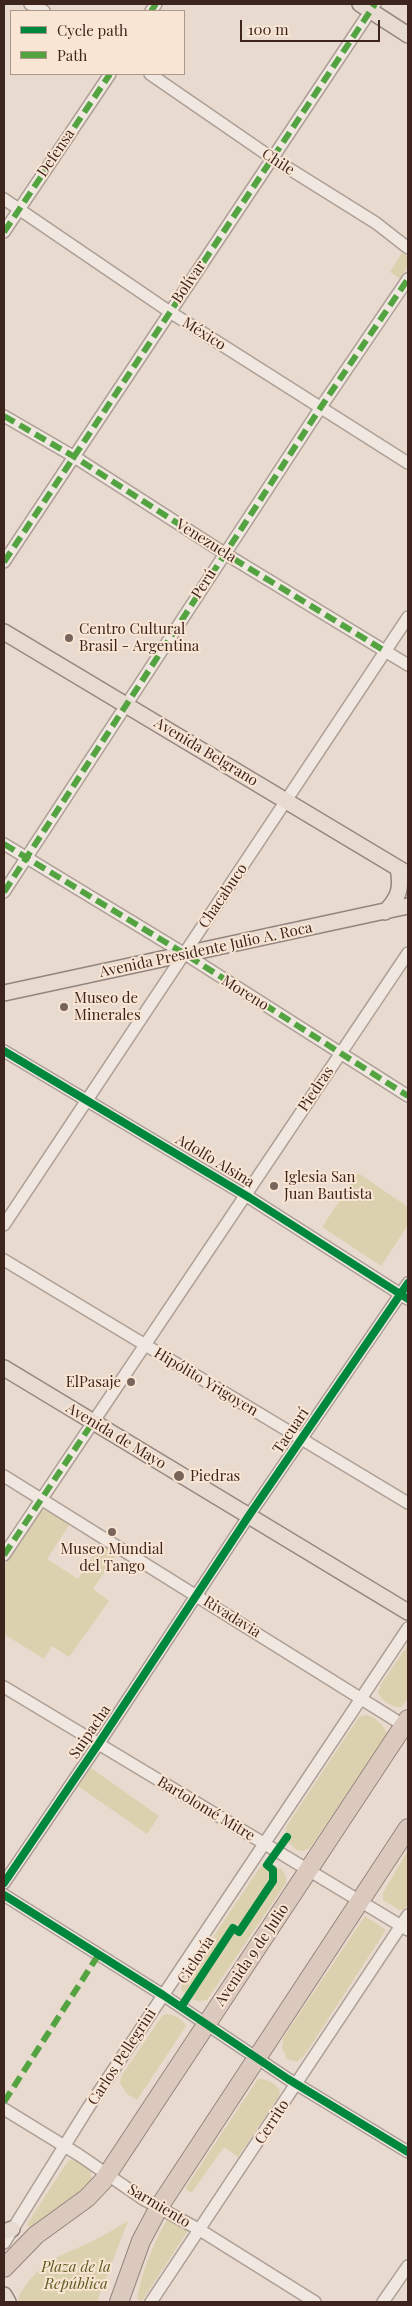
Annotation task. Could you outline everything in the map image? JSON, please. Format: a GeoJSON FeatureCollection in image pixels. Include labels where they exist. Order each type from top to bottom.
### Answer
{"type":"FeatureCollection","features":[{"type":"Feature","properties":{"kind":"highway","name":"Avenida 9 de Julio"},"geometry":{"type":"LineString","coordinates":[[4,2268],[36,2235],[88,2198],[108,2174],[308,1870],[407,1724]]}},
{"type":"Feature","properties":{"kind":"highway"},"geometry":{"type":"LineString","coordinates":[[120,2302],[141,2241],[159,2207],[408,1828]]}},
{"type":"Feature","properties":{"kind":"main road"},"geometry":{"type":"LineString","coordinates":[[369,6],[408,35]]}},
{"type":"Feature","properties":{"kind":"main road","name":"Avenida Belgrano"},"geometry":{"type":"LineString","coordinates":[[4,632],[403,871]]}},
{"type":"Feature","properties":{"kind":"main road"},"geometry":{"type":"LineString","coordinates":[[386,912],[395,902],[401,889],[403,871]]}},
{"type":"Feature","properties":{"kind":"main road","name":"Avenida Presidente Julio A. Roca"},"geometry":{"type":"LineString","coordinates":[[4,993],[408,906]]}},
{"type":"Feature","properties":{"kind":"main road","name":"Avenida de Mayo"},"geometry":{"type":"LineString","coordinates":[[4,1368],[408,1612]]}},
{"type":"Feature","properties":{"kind":"main road"},"geometry":{"type":"LineString","coordinates":[[4,2295],[8,2302]]}},
{"type":"Feature","properties":{"kind":"street"},"geometry":{"type":"LineString","coordinates":[[30,4],[42,10]]}},
{"type":"Feature","properties":{"kind":"street","name":"Bolívar"},"geometry":{"type":"LineString","coordinates":[[4,562],[272,158],[369,6]]}},
{"type":"Feature","properties":{"kind":"street","name":"Defensa"},"geometry":{"type":"LineString","coordinates":[[4,232],[109,75]]}},
{"type":"Feature","properties":{"kind":"street","name":"Chile"},"geometry":{"type":"LineString","coordinates":[[151,75],[272,158],[376,223],[408,248]]}},
{"type":"Feature","properties":{"kind":"street","name":"México"},"geometry":{"type":"LineString","coordinates":[[4,199],[170,312],[408,463]]}},
{"type":"Feature","properties":{"kind":"street","name":"Perú"},"geometry":{"type":"LineString","coordinates":[[4,892],[224,553],[408,279]]}},
{"type":"Feature","properties":{"kind":"street","name":"Venezuela"},"geometry":{"type":"LineString","coordinates":[[4,416],[73,456],[224,553],[408,666]]}},
{"type":"Feature","properties":{"kind":"street","name":"Chacabuco"},"geometry":{"type":"LineString","coordinates":[[4,1225],[408,617]]}},
{"type":"Feature","properties":{"kind":"street","name":"Moreno"},"geometry":{"type":"LineString","coordinates":[[4,844],[185,954],[408,1096]]}},
{"type":"Feature","properties":{"kind":"street","name":"Piedras"},"geometry":{"type":"LineString","coordinates":[[4,1555],[408,953]]}},
{"type":"Feature","properties":{"kind":"street","name":"Adolfo Alsina"},"geometry":{"type":"LineString","coordinates":[[4,1051],[244,1195],[404,1297]]}},
{"type":"Feature","properties":{"kind":"street","name":"Hipólito Yrigoyen"},"geometry":{"type":"LineString","coordinates":[[4,1260],[408,1503]]}},
{"type":"Feature","properties":{"kind":"street","name":"Tacuarí"},"geometry":{"type":"LineString","coordinates":[[197,1595],[301,1440],[404,1297],[408,1283]]}},
{"type":"Feature","properties":{"kind":"street","name":"Rivadavia"},"geometry":{"type":"LineString","coordinates":[[4,1476],[407,1724]]}},
{"type":"Feature","properties":{"kind":"street","name":"Suipacha"},"geometry":{"type":"LineString","coordinates":[[4,1883],[197,1595]]}},
{"type":"Feature","properties":{"kind":"street","name":"Carlos Pellegrini"},"geometry":{"type":"LineString","coordinates":[[4,2244],[8,2230],[408,1628]]}},
{"type":"Feature","properties":{"kind":"street","name":"Bartolomé Mitre"},"geometry":{"type":"LineString","coordinates":[[4,1687],[405,1928]]}},
{"type":"Feature","properties":{"kind":"street"},"geometry":{"type":"LineString","coordinates":[[4,1895],[163,1995],[297,2084],[408,2152]]}},
{"type":"Feature","properties":{"kind":"street","name":"Cerrito"},"geometry":{"type":"LineString","coordinates":[[151,2302],[297,2084],[405,1928],[408,1915]]}},
{"type":"Feature","properties":{"kind":"street","name":"Sarmiento"},"geometry":{"type":"LineString","coordinates":[[4,2110],[315,2302]]}},
{"type":"Feature","properties":{"kind":"street"},"geometry":{"type":"LineString","coordinates":[[383,2302],[408,2266]]}},
{"type":"Feature","properties":{"kind":"green space"},"geometry":{"type":"Polygon","coordinates":[[[402,253],[408,257],[408,266],[400,279],[390,272],[402,253]]]}},
{"type":"Feature","properties":{"kind":"green space"},"geometry":{"type":"Polygon","coordinates":[[[358,1173],[408,1207],[408,1225],[381,1266],[322,1227],[358,1173]]]}},
{"type":"Feature","properties":{"kind":"green space"},"geometry":{"type":"Polygon","coordinates":[[[47,1510],[70,1524],[47,1559],[78,1579],[101,1544],[117,1554],[93,1589],[109,1601],[69,1657],[52,1646],[44,1659],[4,1634],[4,1566],[39,1511],[47,1510]]]}},
{"type":"Feature","properties":{"kind":"green space"},"geometry":{"type":"Polygon","coordinates":[[[408,1645],[408,1699],[400,1708],[387,1703],[378,1693],[381,1684],[408,1645]]]}},
{"type":"Feature","properties":{"kind":"green space"},"geometry":{"type":"Polygon","coordinates":[[[365,1715],[378,1721],[387,1733],[310,1848],[303,1851],[297,1850],[285,1840],[286,1827],[359,1717],[365,1715]]]}},
{"type":"Feature","properties":{"kind":"green space"},"geometry":{"type":"Polygon","coordinates":[[[91,1768],[159,1816],[147,1834],[78,1786],[91,1768]]]}},
{"type":"Feature","properties":{"kind":"green space"},"geometry":{"type":"Polygon","coordinates":[[[408,1850],[408,1904],[405,1909],[400,1910],[383,1900],[383,1893],[408,1850]]]}},
{"type":"Feature","properties":{"kind":"green space"},"geometry":{"type":"Polygon","coordinates":[[[268,1862],[282,1870],[286,1876],[286,1883],[207,2000],[200,2001],[189,1998],[181,1989],[182,1983],[263,1863],[268,1862]]]}},
{"type":"Feature","properties":{"kind":"green space"},"geometry":{"type":"Polygon","coordinates":[[[365,1916],[386,1930],[304,2056],[297,2062],[287,2059],[282,2048],[283,2038],[365,1916]]]}},
{"type":"Feature","properties":{"kind":"green space"},"geometry":{"type":"Polygon","coordinates":[[[166,2014],[178,2017],[186,2026],[137,2100],[127,2094],[120,2083],[122,2075],[162,2016],[166,2014]]]}},
{"type":"Feature","properties":{"kind":"green space"},"geometry":{"type":"Polygon","coordinates":[[[258,2079],[274,2084],[280,2091],[279,2096],[238,2157],[224,2147],[192,2192],[188,2191],[186,2187],[258,2079]]]}},
{"type":"Feature","properties":{"kind":"green space"},"geometry":{"type":"Polygon","coordinates":[[[72,2159],[90,2168],[92,2180],[63,2207],[44,2220],[29,2227],[27,2224],[68,2161],[72,2159]]]}},
{"type":"Feature","properties":{"kind":"green space"},"geometry":{"type":"Polygon","coordinates":[[[168,2218],[189,2229],[142,2301],[139,2300],[137,2298],[139,2287],[145,2267],[168,2218]]]}},
{"type":"Feature","properties":{"kind":"green space","name":"Plaza de la República"},"geometry":{"type":"Polygon","coordinates":[[[128,2221],[97,2302],[18,2302],[19,2295],[26,2285],[44,2266],[128,2221]]]}},
{"type":"Feature","properties":{"kind":"marked path"},"geometry":{"type":"LineString","coordinates":[[152,10],[156,4]]}},
{"type":"Feature","properties":{"kind":"marked path"},"geometry":{"type":"LineString","coordinates":[[4,562],[375,4]]}},
{"type":"Feature","properties":{"kind":"marked path"},"geometry":{"type":"LineString","coordinates":[[4,232],[109,75]]}},
{"type":"Feature","properties":{"kind":"marked path"},"geometry":{"type":"LineString","coordinates":[[4,892],[321,407],[408,279]]}},
{"type":"Feature","properties":{"kind":"marked path"},"geometry":{"type":"LineString","coordinates":[[4,416],[73,456],[224,553],[385,651]]}},
{"type":"Feature","properties":{"kind":"marked path"},"geometry":{"type":"LineString","coordinates":[[4,844],[185,954],[408,1096]]}},
{"type":"Feature","properties":{"kind":"marked path"},"geometry":{"type":"LineString","coordinates":[[4,1555],[93,1422]]}},
{"type":"Feature","properties":{"kind":"marked path"},"geometry":{"type":"LineString","coordinates":[[4,2102],[99,1954]]}},
{"type":"Feature","properties":{"kind":"cycle path"},"geometry":{"type":"LineString","coordinates":[[4,1051],[250,1198],[408,1299]]}},
{"type":"Feature","properties":{"kind":"cycle path"},"geometry":{"type":"LineString","coordinates":[[4,1883],[248,1517],[408,1283]]}},
{"type":"Feature","properties":{"kind":"cycle path","name":"Ciclovía"},"geometry":{"type":"LineString","coordinates":[[181,2007],[233,1928],[239,1932],[273,1881],[273,1870],[267,1865],[287,1837]]}},
{"type":"Feature","properties":{"kind":"cycle path"},"geometry":{"type":"LineString","coordinates":[[4,1895],[163,1995],[288,2079],[408,2152]]}},
{"type":"Feature","properties":{"kind":"place","name":"Centro Cultural Brasil - Argentina"},"geometry":{"type":"Point","coordinates":[69,638]}},
{"type":"Feature","properties":{"kind":"place","name":"Museo de Minerales"},"geometry":{"type":"Point","coordinates":[64,1007]}},
{"type":"Feature","properties":{"kind":"place","name":"Iglesia San Juan Bautista"},"geometry":{"type":"Point","coordinates":[274,1186]}},
{"type":"Feature","properties":{"kind":"place","name":"ElPasaje"},"geometry":{"type":"Point","coordinates":[131,1382]}},
{"type":"Feature","properties":{"kind":"place","name":"Piedras"},"geometry":{"type":"Point","coordinates":[179,1476]}},
{"type":"Feature","properties":{"kind":"place","name":"Museo Mundial del Tango"},"geometry":{"type":"Point","coordinates":[112,1532]}}]}
